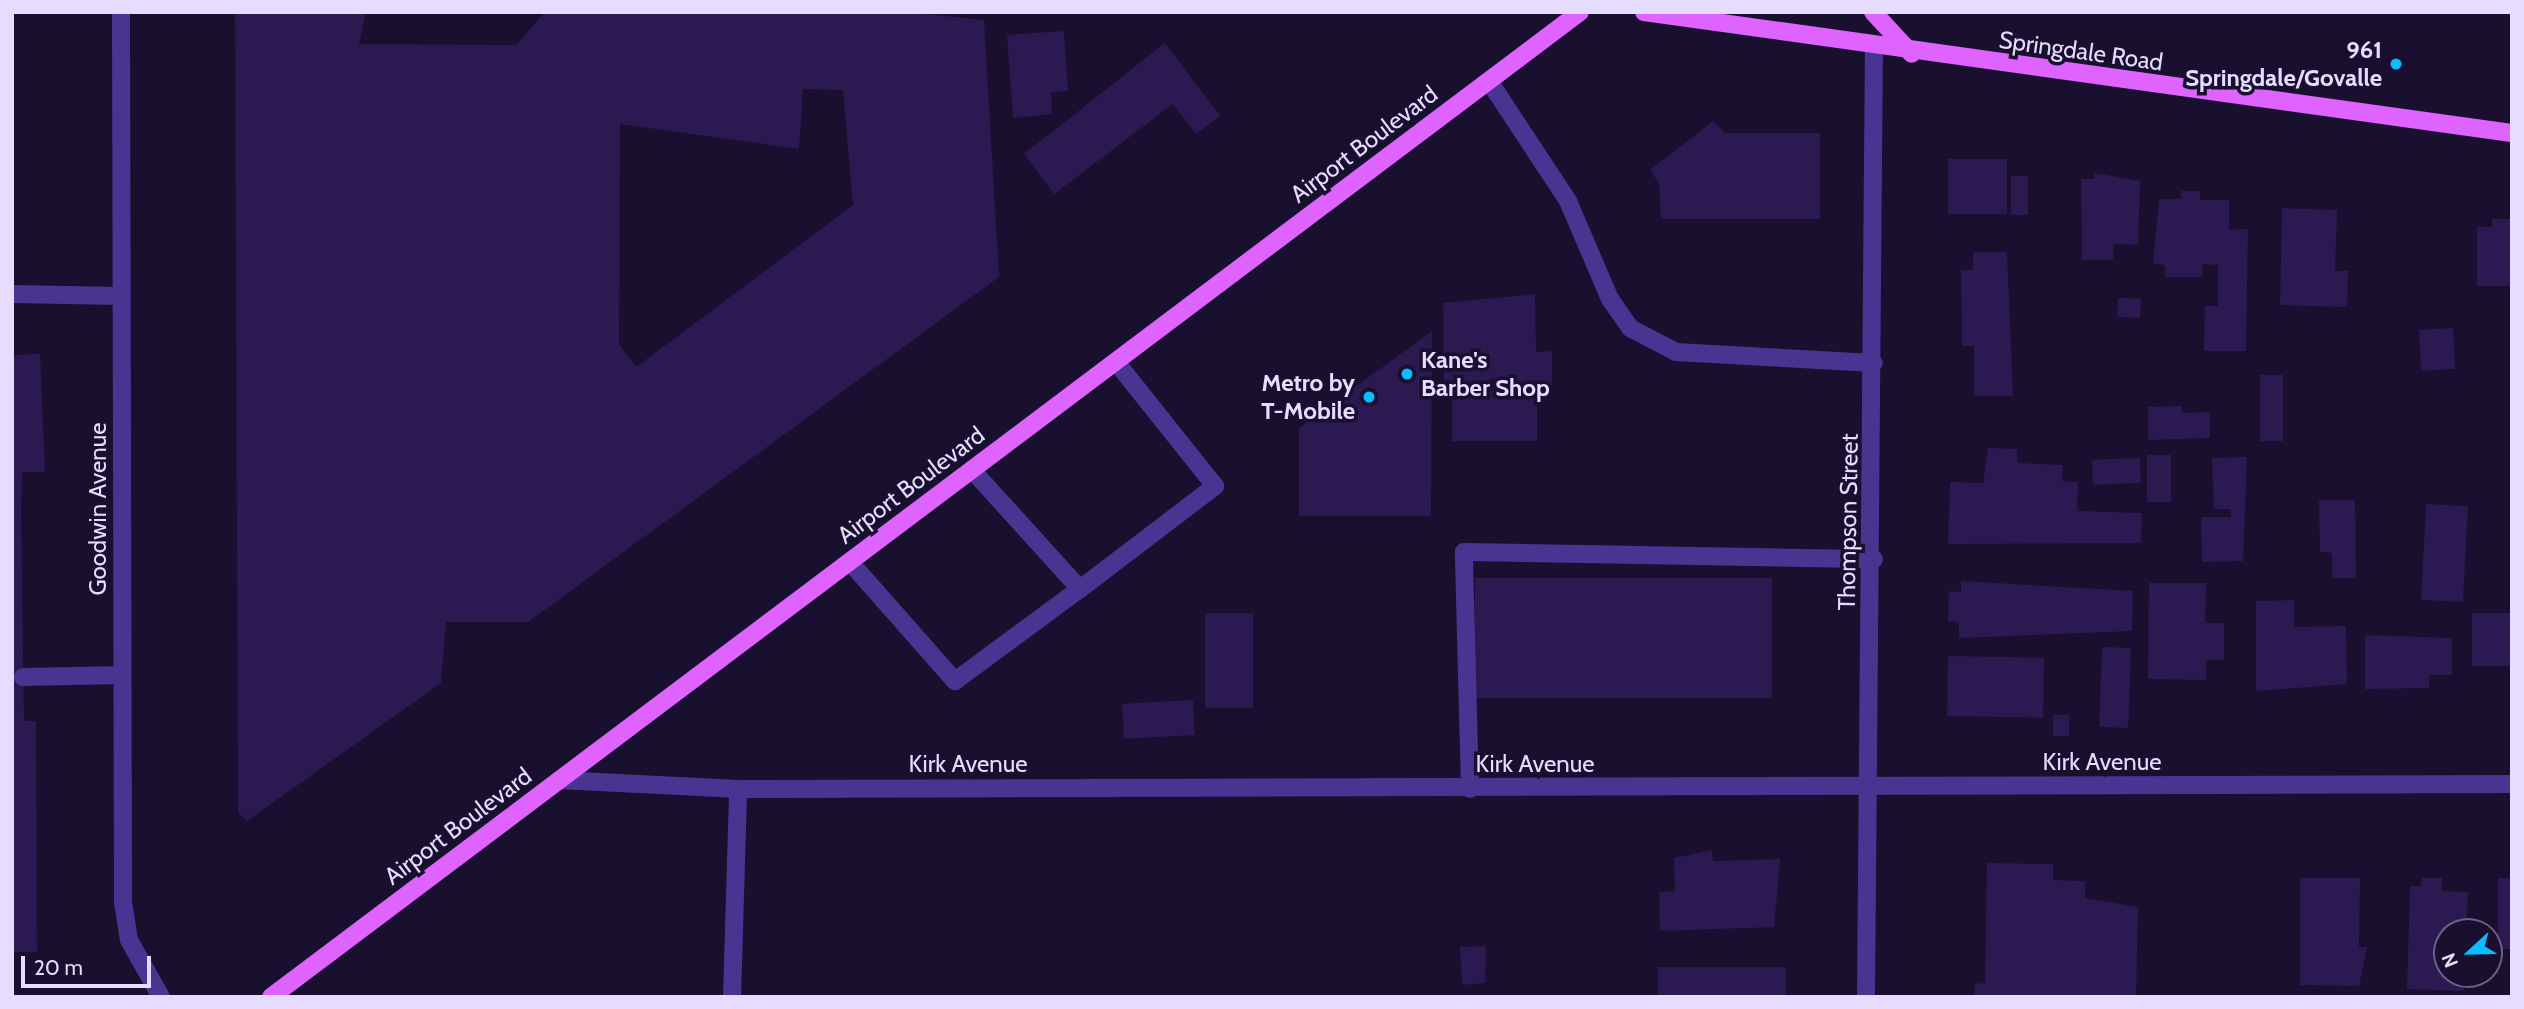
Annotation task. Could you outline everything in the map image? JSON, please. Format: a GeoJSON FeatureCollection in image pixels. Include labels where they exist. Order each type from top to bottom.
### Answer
{"type":"FeatureCollection","features":[{"type":"Feature","properties":{"kind":"main road","name":"Airport Boulevard"},"geometry":{"type":"LineString","coordinates":[[278,995],[559,780],[1580,12]]}},
{"type":"Feature","properties":{"kind":"main road","name":"Springdale Road"},"geometry":{"type":"LineString","coordinates":[[1644,12],[1874,49],[2512,133]]}},
{"type":"Feature","properties":{"kind":"main road"},"geometry":{"type":"LineString","coordinates":[[1873,12],[1912,54]]}},
{"type":"Feature","properties":{"kind":"street","name":"Goodwin Avenue"},"geometry":{"type":"LineString","coordinates":[[121,12],[123,901],[129,940],[161,997]]}},
{"type":"Feature","properties":{"kind":"street","name":"Thompson Street"},"geometry":{"type":"LineString","coordinates":[[1866,997],[1874,559],[1874,49]]}},
{"type":"Feature","properties":{"kind":"street"},"geometry":{"type":"LineString","coordinates":[[1489,80],[1568,201],[1610,299],[1630,328],[1676,352],[1874,363]]}},
{"type":"Feature","properties":{"kind":"street"},"geometry":{"type":"LineString","coordinates":[[12,294],[121,296]]}},
{"type":"Feature","properties":{"kind":"street"},"geometry":{"type":"LineString","coordinates":[[850,562],[955,681],[1080,589],[1215,486],[1116,362]]}},
{"type":"Feature","properties":{"kind":"street"},"geometry":{"type":"LineString","coordinates":[[972,470],[1080,589]]}},
{"type":"Feature","properties":{"kind":"street"},"geometry":{"type":"LineString","coordinates":[[1470,789],[1464,552],[1874,559]]}},
{"type":"Feature","properties":{"kind":"street"},"geometry":{"type":"LineString","coordinates":[[23,677],[122,675]]}},
{"type":"Feature","properties":{"kind":"street","name":"Kirk Avenue"},"geometry":{"type":"LineString","coordinates":[[559,780],[738,789],[2512,785]]}},
{"type":"Feature","properties":{"kind":"street"},"geometry":{"type":"LineString","coordinates":[[732,997],[738,789]]}},
{"type":"Feature","properties":{"kind":"building"},"geometry":{"type":"Polygon","coordinates":[[[235,12],[366,12],[359,44],[516,45],[545,12],[905,12],[984,20],[999,277],[528,622],[446,622],[441,683],[247,821],[238,812],[235,12]],[[803,89],[799,149],[620,124],[619,344],[636,367],[853,205],[843,90],[803,89]]]}},
{"type":"Feature","properties":{"kind":"building"},"geometry":{"type":"Polygon","coordinates":[[[1064,31],[1068,91],[1051,92],[1052,114],[1013,118],[1007,35],[1064,31]]]}},
{"type":"Feature","properties":{"kind":"building"},"geometry":{"type":"Polygon","coordinates":[[[1165,43],[1220,116],[1196,134],[1173,104],[1054,194],[1024,154],[1165,43]]]}},
{"type":"Feature","properties":{"kind":"building"},"geometry":{"type":"Polygon","coordinates":[[[1713,121],[1725,133],[1820,133],[1820,219],[1661,219],[1659,183],[1650,170],[1713,121]]]}},
{"type":"Feature","properties":{"kind":"building"},"geometry":{"type":"Polygon","coordinates":[[[1948,159],[2007,159],[2007,214],[1948,214],[1948,159]]]}},
{"type":"Feature","properties":{"kind":"building"},"geometry":{"type":"Polygon","coordinates":[[[2094,173],[2140,181],[2138,245],[2114,244],[2113,260],[2082,260],[2081,179],[2094,179],[2094,173]]]}},
{"type":"Feature","properties":{"kind":"building"},"geometry":{"type":"Polygon","coordinates":[[[2011,176],[2028,176],[2028,215],[2011,215],[2011,176]]]}},
{"type":"Feature","properties":{"kind":"building"},"geometry":{"type":"Polygon","coordinates":[[[2181,191],[2200,191],[2200,200],[2229,200],[2229,230],[2248,229],[2246,351],[2204,351],[2205,306],[2218,306],[2218,265],[2203,264],[2202,277],[2165,277],[2165,265],[2153,264],[2159,199],[2181,199],[2181,191]]]}},
{"type":"Feature","properties":{"kind":"building"},"geometry":{"type":"Polygon","coordinates":[[[2282,208],[2337,210],[2335,271],[2348,271],[2347,307],[2280,305],[2282,208]]]}},
{"type":"Feature","properties":{"kind":"building"},"geometry":{"type":"Polygon","coordinates":[[[2492,219],[2512,219],[2512,286],[2477,286],[2477,227],[2492,227],[2492,219]]]}},
{"type":"Feature","properties":{"kind":"building"},"geometry":{"type":"Polygon","coordinates":[[[1973,252],[2007,252],[2013,396],[1974,396],[1974,346],[1962,346],[1961,270],[1973,270],[1973,252]]]}},
{"type":"Feature","properties":{"kind":"building"},"geometry":{"type":"Polygon","coordinates":[[[1535,294],[1536,352],[1552,351],[1552,387],[1537,387],[1537,441],[1452,441],[1452,387],[1444,387],[1443,303],[1535,294]]]}},
{"type":"Feature","properties":{"kind":"building"},"geometry":{"type":"Polygon","coordinates":[[[2118,298],[2141,299],[2140,318],[2117,317],[2118,298]]]}},
{"type":"Feature","properties":{"kind":"building"},"geometry":{"type":"Polygon","coordinates":[[[2453,328],[2455,369],[2421,371],[2419,330],[2453,328]]]}},
{"type":"Feature","properties":{"kind":"building"},"geometry":{"type":"Polygon","coordinates":[[[1432,331],[1431,516],[1299,516],[1299,428],[1432,331]]]}},
{"type":"Feature","properties":{"kind":"building"},"geometry":{"type":"Polygon","coordinates":[[[40,354],[45,472],[22,472],[21,509],[24,721],[36,721],[37,952],[12,952],[12,355],[40,354]]]}},
{"type":"Feature","properties":{"kind":"building"},"geometry":{"type":"Polygon","coordinates":[[[2260,375],[2283,375],[2283,441],[2260,441],[2260,375]]]}},
{"type":"Feature","properties":{"kind":"building"},"geometry":{"type":"Polygon","coordinates":[[[2182,406],[2182,413],[2210,412],[2210,438],[2148,440],[2148,407],[2182,406]]]}},
{"type":"Feature","properties":{"kind":"building"},"geometry":{"type":"Polygon","coordinates":[[[1988,448],[2017,449],[2017,463],[2063,465],[2062,481],[2078,482],[2077,511],[2142,513],[2141,543],[1948,544],[1950,482],[1983,483],[1988,448]]]}},
{"type":"Feature","properties":{"kind":"building"},"geometry":{"type":"Polygon","coordinates":[[[2147,455],[2171,455],[2171,502],[2147,502],[2147,455]]]}},
{"type":"Feature","properties":{"kind":"building"},"geometry":{"type":"Polygon","coordinates":[[[2247,457],[2243,561],[2202,562],[2201,517],[2231,517],[2231,509],[2214,509],[2212,458],[2247,457]]]}},
{"type":"Feature","properties":{"kind":"building"},"geometry":{"type":"Polygon","coordinates":[[[2140,458],[2141,483],[2093,485],[2092,460],[2140,458]]]}},
{"type":"Feature","properties":{"kind":"building"},"geometry":{"type":"Polygon","coordinates":[[[2319,500],[2355,500],[2356,578],[2332,578],[2332,553],[2320,552],[2319,500]]]}},
{"type":"Feature","properties":{"kind":"building"},"geometry":{"type":"Polygon","coordinates":[[[2426,504],[2468,506],[2463,602],[2421,600],[2426,504]]]}},
{"type":"Feature","properties":{"kind":"building"},"geometry":{"type":"Polygon","coordinates":[[[1475,578],[1772,578],[1772,698],[1475,698],[1475,578]]]}},
{"type":"Feature","properties":{"kind":"building"},"geometry":{"type":"Polygon","coordinates":[[[1961,581],[2133,591],[2132,631],[1959,638],[1959,622],[1948,621],[1949,591],[1961,592],[1961,581]]]}},
{"type":"Feature","properties":{"kind":"building"},"geometry":{"type":"Polygon","coordinates":[[[2149,583],[2206,583],[2205,623],[2224,623],[2224,660],[2206,660],[2206,680],[2148,679],[2149,583]]]}},
{"type":"Feature","properties":{"kind":"building"},"geometry":{"type":"Polygon","coordinates":[[[2294,600],[2294,627],[2346,626],[2347,684],[2256,691],[2256,601],[2294,600]]]}},
{"type":"Feature","properties":{"kind":"building"},"geometry":{"type":"Polygon","coordinates":[[[1205,613],[1253,613],[1253,708],[1205,708],[1205,613]]]}},
{"type":"Feature","properties":{"kind":"building"},"geometry":{"type":"Polygon","coordinates":[[[2472,613],[2512,613],[2512,666],[2472,666],[2472,613]]]}},
{"type":"Feature","properties":{"kind":"building"},"geometry":{"type":"Polygon","coordinates":[[[2365,635],[2452,638],[2452,675],[2429,675],[2429,688],[2365,689],[2365,635]]]}},
{"type":"Feature","properties":{"kind":"building"},"geometry":{"type":"Polygon","coordinates":[[[2102,647],[2131,648],[2128,728],[2099,727],[2102,647]]]}},
{"type":"Feature","properties":{"kind":"building"},"geometry":{"type":"Polygon","coordinates":[[[1948,656],[2044,658],[2043,718],[1947,716],[1948,656]]]}},
{"type":"Feature","properties":{"kind":"building"},"geometry":{"type":"Polygon","coordinates":[[[1193,700],[1195,735],[1124,739],[1122,704],[1193,700]]]}},
{"type":"Feature","properties":{"kind":"building"},"geometry":{"type":"Polygon","coordinates":[[[2053,715],[2069,715],[2069,736],[2053,736],[2053,715]]]}},
{"type":"Feature","properties":{"kind":"building"},"geometry":{"type":"Polygon","coordinates":[[[1712,850],[1713,861],[1780,859],[1774,927],[1660,931],[1659,892],[1675,891],[1674,858],[1712,850]]]}},
{"type":"Feature","properties":{"kind":"building"},"geometry":{"type":"Polygon","coordinates":[[[1987,863],[2053,864],[2053,880],[2085,881],[2085,898],[2138,907],[2136,997],[1974,997],[1975,983],[1985,984],[1987,863]]]}},
{"type":"Feature","properties":{"kind":"building"},"geometry":{"type":"Polygon","coordinates":[[[2300,878],[2360,878],[2359,947],[2367,947],[2359,986],[2300,985],[2300,878]]]}},
{"type":"Feature","properties":{"kind":"building"},"geometry":{"type":"Polygon","coordinates":[[[2422,878],[2442,878],[2442,891],[2468,892],[2467,918],[2433,918],[2433,988],[2464,988],[2464,991],[2407,989],[2410,886],[2421,886],[2422,878]]]}},
{"type":"Feature","properties":{"kind":"building"},"geometry":{"type":"Polygon","coordinates":[[[2498,878],[2512,878],[2512,949],[2503,949],[2503,918],[2498,918],[2498,878]]]}},
{"type":"Feature","properties":{"kind":"building"},"geometry":{"type":"Polygon","coordinates":[[[1486,946],[1485,983],[1462,985],[1460,947],[1486,946]]]}},
{"type":"Feature","properties":{"kind":"building"},"geometry":{"type":"Polygon","coordinates":[[[1658,967],[1786,967],[1786,997],[1658,997],[1658,967]]]}},
{"type":"Feature","properties":{"kind":"place","name":"961 Springdale/Govalle"},"geometry":{"type":"Point","coordinates":[2396,64]}},
{"type":"Feature","properties":{"kind":"place","name":"Kane's Barber Shop"},"geometry":{"type":"Point","coordinates":[1407,374]}},
{"type":"Feature","properties":{"kind":"place","name":"Metro by T-Mobile"},"geometry":{"type":"Point","coordinates":[1369,397]}}]}
